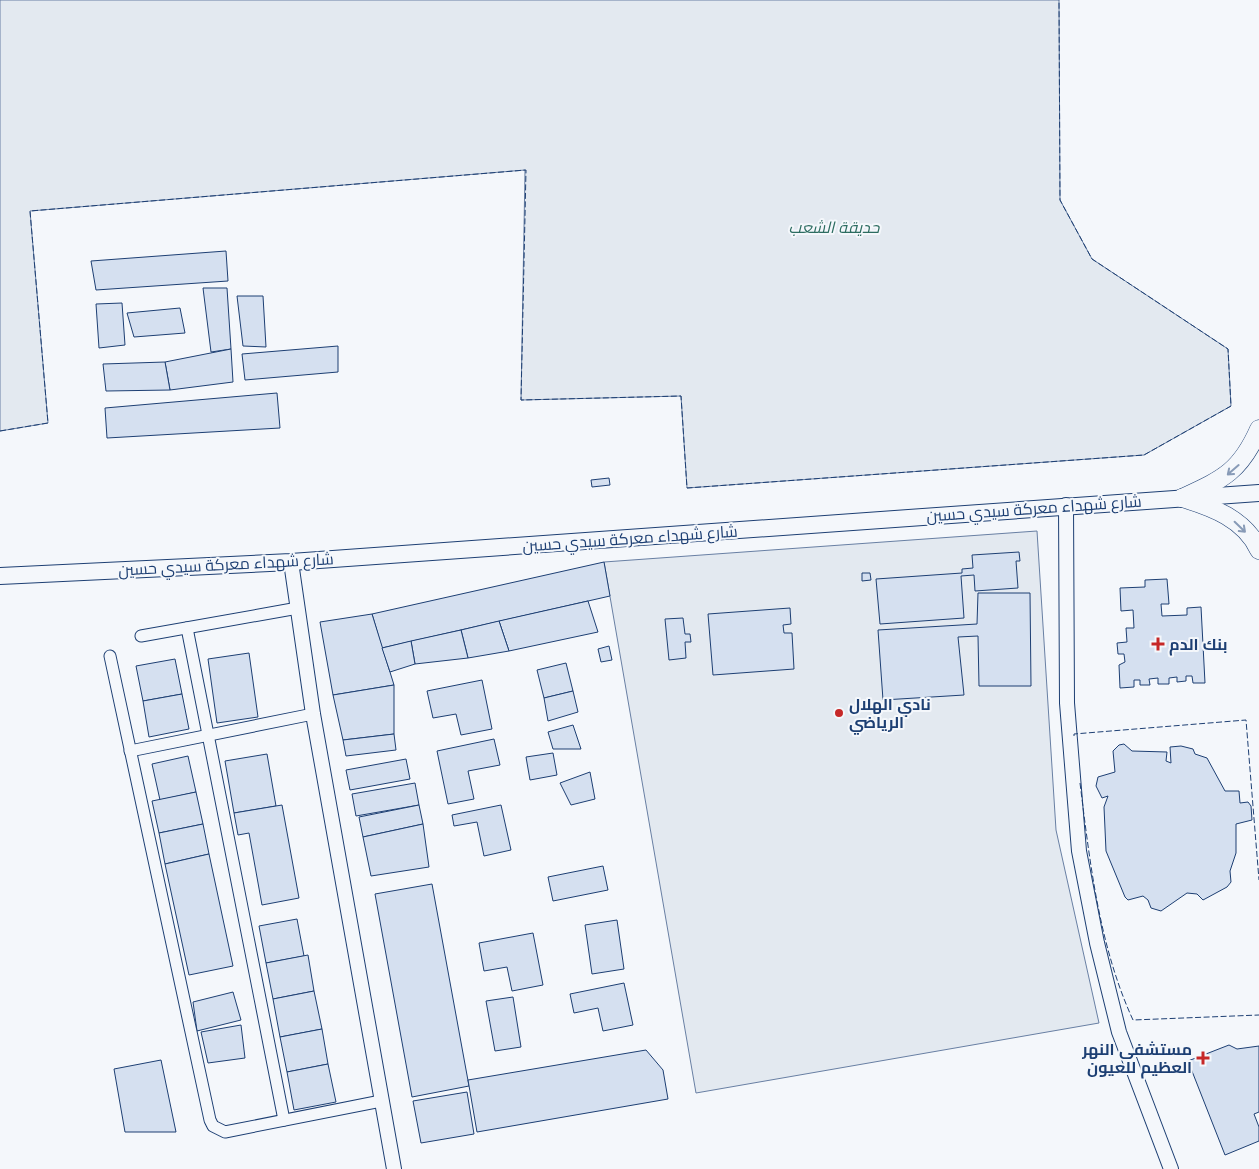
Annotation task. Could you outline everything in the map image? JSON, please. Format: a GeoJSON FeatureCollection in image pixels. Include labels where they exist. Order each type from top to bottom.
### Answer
{"type":"FeatureCollection","features":[{"type":"Feature","properties":{"kind":"main road"},"geometry":{"type":"LineString","coordinates":[[1182,498],[1218,481],[1239,465],[1259,429]]}},
{"type":"Feature","properties":{"kind":"main road","name":"شارع شهداء معركة سيدي حسين"},"geometry":{"type":"LineString","coordinates":[[0,576],[291,562],[1066,505],[1259,493]]}},
{"type":"Feature","properties":{"kind":"main road"},"geometry":{"type":"LineString","coordinates":[[1182,498],[1212,507],[1230,517],[1244,530],[1259,550]]}},
{"type":"Feature","properties":{"kind":"street"},"geometry":{"type":"LineString","coordinates":[[1066,505],[1067,703],[1079,851],[1097,943],[1119,1032],[1171,1169]]}},
{"type":"Feature","properties":{"kind":"street"},"geometry":{"type":"LineString","coordinates":[[291,562],[313,714],[394,1169]]}},
{"type":"Feature","properties":{"kind":"street"},"geometry":{"type":"LineString","coordinates":[[141,636],[298,608]]}},
{"type":"Feature","properties":{"kind":"street"},"geometry":{"type":"LineString","coordinates":[[187,628],[284,1120]]}},
{"type":"Feature","properties":{"kind":"street"},"geometry":{"type":"LineString","coordinates":[[110,656],[210,1120],[213,1126],[225,1132],[381,1101]]}},
{"type":"Feature","properties":{"kind":"street"},"geometry":{"type":"LineString","coordinates":[[130,751],[313,714]]}},
{"type":"Feature","properties":{"kind":"green space","name":"حديقة الشعب"},"geometry":{"type":"Polygon","coordinates":[[[0,0],[1059,0],[1060,200],[1092,259],[1228,349],[1231,406],[1144,455],[687,488],[681,396],[521,400],[525,170],[30,211],[48,423],[0,431],[0,0]]]}},
{"type":"Feature","properties":{"kind":"green space","name":"نادي الهلال الرياضي"},"geometry":{"type":"Polygon","coordinates":[[[1037,531],[1056,830],[1099,1023],[696,1093],[604,562],[1037,531]]]}},
{"type":"Feature","properties":{"kind":"building"},"geometry":{"type":"Polygon","coordinates":[[[226,251],[228,281],[96,290],[91,261],[226,251]]]}},
{"type":"Feature","properties":{"kind":"building"},"geometry":{"type":"Polygon","coordinates":[[[203,288],[227,288],[231,349],[211,352],[203,288]]]}},
{"type":"Feature","properties":{"kind":"building"},"geometry":{"type":"Polygon","coordinates":[[[237,296],[263,296],[266,347],[243,346],[237,296]]]}},
{"type":"Feature","properties":{"kind":"building"},"geometry":{"type":"Polygon","coordinates":[[[122,303],[125,345],[99,348],[96,304],[122,303]]]}},
{"type":"Feature","properties":{"kind":"building"},"geometry":{"type":"Polygon","coordinates":[[[180,308],[185,333],[134,337],[127,313],[180,308]]]}},
{"type":"Feature","properties":{"kind":"building"},"geometry":{"type":"Polygon","coordinates":[[[338,346],[338,372],[245,380],[242,354],[338,346]]]}},
{"type":"Feature","properties":{"kind":"building"},"geometry":{"type":"Polygon","coordinates":[[[231,349],[233,382],[170,390],[165,362],[231,349]]]}},
{"type":"Feature","properties":{"kind":"building"},"geometry":{"type":"Polygon","coordinates":[[[165,362],[170,390],[106,391],[103,364],[165,362]]]}},
{"type":"Feature","properties":{"kind":"building"},"geometry":{"type":"Polygon","coordinates":[[[277,393],[280,428],[107,438],[105,408],[277,393]]]}},
{"type":"Feature","properties":{"kind":"building"},"geometry":{"type":"Polygon","coordinates":[[[609,478],[610,485],[592,487],[591,480],[609,478]]]}},
{"type":"Feature","properties":{"kind":"building"},"geometry":{"type":"Polygon","coordinates":[[[1019,552],[1020,561],[1016,561],[1018,588],[975,591],[974,575],[961,576],[964,618],[880,624],[876,579],[962,573],[962,569],[973,568],[972,555],[1019,552]]]}},
{"type":"Feature","properties":{"kind":"building"},"geometry":{"type":"Polygon","coordinates":[[[604,562],[610,596],[382,648],[372,614],[604,562]]]}},
{"type":"Feature","properties":{"kind":"building"},"geometry":{"type":"Polygon","coordinates":[[[862,573],[870,573],[871,580],[862,581],[862,573]]]}},
{"type":"Feature","properties":{"kind":"building"},"geometry":{"type":"Polygon","coordinates":[[[1167,579],[1169,604],[1161,604],[1162,616],[1187,615],[1187,608],[1201,607],[1205,683],[1193,683],[1192,676],[1186,676],[1186,681],[1177,682],[1177,677],[1169,678],[1169,684],[1158,684],[1158,678],[1149,679],[1150,685],[1140,685],[1140,680],[1134,680],[1134,687],[1120,688],[1119,665],[1125,662],[1124,654],[1118,654],[1117,643],[1127,642],[1126,628],[1134,628],[1133,610],[1121,611],[1120,588],[1145,587],[1145,580],[1167,579]]]}},
{"type":"Feature","properties":{"kind":"building"},"geometry":{"type":"Polygon","coordinates":[[[978,593],[1030,593],[1031,686],[979,686],[978,636],[958,637],[964,695],[883,700],[878,630],[977,624],[978,593]]]}},
{"type":"Feature","properties":{"kind":"building"},"geometry":{"type":"Polygon","coordinates":[[[588,601],[598,632],[509,651],[499,621],[588,601]]]}},
{"type":"Feature","properties":{"kind":"building"},"geometry":{"type":"Polygon","coordinates":[[[790,608],[791,624],[783,625],[784,633],[792,633],[794,669],[713,675],[708,614],[790,608]]]}},
{"type":"Feature","properties":{"kind":"building"},"geometry":{"type":"Polygon","coordinates":[[[372,614],[394,685],[333,695],[320,622],[372,614]]]}},
{"type":"Feature","properties":{"kind":"building"},"geometry":{"type":"Polygon","coordinates":[[[683,618],[685,634],[690,634],[691,642],[685,642],[686,658],[669,660],[665,619],[683,618]]]}},
{"type":"Feature","properties":{"kind":"building"},"geometry":{"type":"Polygon","coordinates":[[[499,621],[509,651],[468,658],[461,630],[499,621]]]}},
{"type":"Feature","properties":{"kind":"building"},"geometry":{"type":"Polygon","coordinates":[[[461,630],[468,658],[415,664],[411,641],[461,630]]]}},
{"type":"Feature","properties":{"kind":"building"},"geometry":{"type":"Polygon","coordinates":[[[411,641],[415,664],[390,672],[382,648],[411,641]]]}},
{"type":"Feature","properties":{"kind":"building"},"geometry":{"type":"Polygon","coordinates":[[[609,646],[612,660],[601,662],[598,649],[609,646]]]}},
{"type":"Feature","properties":{"kind":"building"},"geometry":{"type":"Polygon","coordinates":[[[249,653],[258,717],[217,723],[208,659],[249,653]]]}},
{"type":"Feature","properties":{"kind":"building"},"geometry":{"type":"Polygon","coordinates":[[[175,659],[182,694],[143,701],[136,666],[175,659]]]}},
{"type":"Feature","properties":{"kind":"building"},"geometry":{"type":"Polygon","coordinates":[[[566,663],[573,691],[544,698],[537,670],[566,663]]]}},
{"type":"Feature","properties":{"kind":"building"},"geometry":{"type":"Polygon","coordinates":[[[482,680],[492,729],[461,735],[456,714],[433,718],[427,691],[482,680]]]}},
{"type":"Feature","properties":{"kind":"building"},"geometry":{"type":"Polygon","coordinates":[[[394,685],[394,734],[343,740],[333,695],[394,685]]]}},
{"type":"Feature","properties":{"kind":"building"},"geometry":{"type":"Polygon","coordinates":[[[573,691],[578,712],[548,721],[544,698],[573,691]]]}},
{"type":"Feature","properties":{"kind":"building"},"geometry":{"type":"Polygon","coordinates":[[[182,694],[189,729],[149,737],[143,701],[182,694]]]}},
{"type":"Feature","properties":{"kind":"building"},"geometry":{"type":"Polygon","coordinates":[[[573,725],[581,749],[553,749],[548,732],[573,725]]]}},
{"type":"Feature","properties":{"kind":"building"},"geometry":{"type":"Polygon","coordinates":[[[394,734],[396,750],[346,756],[343,740],[394,734]]]}},
{"type":"Feature","properties":{"kind":"building"},"geometry":{"type":"Polygon","coordinates":[[[494,739],[500,765],[468,771],[474,799],[448,804],[437,751],[494,739]]]}},
{"type":"Feature","properties":{"kind":"building"},"geometry":{"type":"Polygon","coordinates":[[[1124,744],[1132,751],[1167,752],[1166,761],[1171,763],[1170,747],[1181,746],[1193,749],[1195,754],[1207,758],[1225,791],[1239,791],[1240,803],[1248,802],[1251,806],[1252,820],[1236,824],[1236,853],[1230,871],[1231,882],[1227,887],[1203,900],[1197,894],[1187,893],[1161,911],[1151,908],[1148,900],[1143,896],[1128,900],[1125,897],[1106,851],[1104,807],[1108,796],[1102,798],[1096,786],[1098,777],[1115,772],[1113,751],[1119,745],[1124,744]]]}},
{"type":"Feature","properties":{"kind":"building"},"geometry":{"type":"Polygon","coordinates":[[[553,753],[557,775],[530,780],[526,757],[553,753]]]}},
{"type":"Feature","properties":{"kind":"building"},"geometry":{"type":"Polygon","coordinates":[[[267,754],[276,806],[234,813],[225,761],[267,754]]]}},
{"type":"Feature","properties":{"kind":"building"},"geometry":{"type":"Polygon","coordinates":[[[188,756],[196,792],[160,800],[152,764],[188,756]]]}},
{"type":"Feature","properties":{"kind":"building"},"geometry":{"type":"Polygon","coordinates":[[[406,759],[410,779],[350,790],[346,770],[406,759]]]}},
{"type":"Feature","properties":{"kind":"building"},"geometry":{"type":"Polygon","coordinates":[[[590,772],[595,799],[571,805],[560,783],[590,772]]]}},
{"type":"Feature","properties":{"kind":"building"},"geometry":{"type":"Polygon","coordinates":[[[415,783],[419,805],[356,816],[352,794],[415,783]]]}},
{"type":"Feature","properties":{"kind":"building"},"geometry":{"type":"Polygon","coordinates":[[[196,792],[203,824],[159,833],[152,801],[196,792]]]}},
{"type":"Feature","properties":{"kind":"building"},"geometry":{"type":"Polygon","coordinates":[[[282,805],[299,898],[262,905],[249,833],[238,835],[234,813],[282,805]]]}},
{"type":"Feature","properties":{"kind":"building"},"geometry":{"type":"Polygon","coordinates":[[[419,805],[423,824],[363,837],[359,817],[419,805]]]}},
{"type":"Feature","properties":{"kind":"building"},"geometry":{"type":"Polygon","coordinates":[[[501,805],[511,850],[484,856],[477,822],[454,826],[452,815],[501,805]]]}},
{"type":"Feature","properties":{"kind":"building"},"geometry":{"type":"Polygon","coordinates":[[[203,824],[209,854],[165,864],[159,833],[203,824]]]}},
{"type":"Feature","properties":{"kind":"building"},"geometry":{"type":"Polygon","coordinates":[[[423,824],[429,867],[371,876],[363,837],[423,824]]]}},
{"type":"Feature","properties":{"kind":"building"},"geometry":{"type":"Polygon","coordinates":[[[209,854],[233,966],[189,975],[165,864],[209,854]]]}},
{"type":"Feature","properties":{"kind":"building"},"geometry":{"type":"Polygon","coordinates":[[[603,866],[608,890],[553,901],[548,877],[603,866]]]}},
{"type":"Feature","properties":{"kind":"building"},"geometry":{"type":"Polygon","coordinates":[[[432,884],[469,1086],[412,1097],[375,894],[432,884]]]}},
{"type":"Feature","properties":{"kind":"building"},"geometry":{"type":"Polygon","coordinates":[[[297,919],[304,956],[266,963],[259,926],[297,919]]]}},
{"type":"Feature","properties":{"kind":"building"},"geometry":{"type":"Polygon","coordinates":[[[617,920],[624,969],[592,974],[585,925],[617,920]]]}},
{"type":"Feature","properties":{"kind":"building"},"geometry":{"type":"Polygon","coordinates":[[[533,933],[543,985],[512,991],[507,967],[484,971],[479,943],[533,933]]]}},
{"type":"Feature","properties":{"kind":"building"},"geometry":{"type":"Polygon","coordinates":[[[308,955],[314,991],[273,999],[266,963],[308,955]]]}},
{"type":"Feature","properties":{"kind":"building"},"geometry":{"type":"Polygon","coordinates":[[[624,983],[633,1025],[603,1031],[598,1008],[574,1013],[570,994],[624,983]]]}},
{"type":"Feature","properties":{"kind":"building"},"geometry":{"type":"Polygon","coordinates":[[[314,991],[322,1029],[280,1037],[273,999],[314,991]]]}},
{"type":"Feature","properties":{"kind":"building"},"geometry":{"type":"Polygon","coordinates":[[[233,992],[241,1020],[197,1031],[193,1002],[233,992]]]}},
{"type":"Feature","properties":{"kind":"building"},"geometry":{"type":"Polygon","coordinates":[[[513,997],[521,1047],[495,1051],[486,1001],[513,997]]]}},
{"type":"Feature","properties":{"kind":"building"},"geometry":{"type":"Polygon","coordinates":[[[241,1025],[245,1058],[208,1063],[201,1032],[241,1025]]]}},
{"type":"Feature","properties":{"kind":"building"},"geometry":{"type":"Polygon","coordinates":[[[322,1029],[328,1064],[287,1072],[280,1037],[322,1029]]]}},
{"type":"Feature","properties":{"kind":"building"},"geometry":{"type":"Polygon","coordinates":[[[1229,1045],[1237,1049],[1259,1046],[1259,1112],[1254,1114],[1259,1127],[1259,1141],[1225,1155],[1188,1061],[1229,1045]]]}},
{"type":"Feature","properties":{"kind":"building"},"geometry":{"type":"Polygon","coordinates":[[[646,1050],[663,1070],[668,1099],[477,1132],[468,1080],[646,1050]]]}},
{"type":"Feature","properties":{"kind":"building"},"geometry":{"type":"Polygon","coordinates":[[[161,1060],[176,1132],[125,1132],[114,1069],[161,1060]]]}},
{"type":"Feature","properties":{"kind":"building"},"geometry":{"type":"Polygon","coordinates":[[[328,1064],[336,1102],[294,1110],[287,1072],[328,1064]]]}},
{"type":"Feature","properties":{"kind":"building"},"geometry":{"type":"Polygon","coordinates":[[[467,1092],[474,1134],[421,1143],[413,1101],[467,1092]]]}},
{"type":"Feature","properties":{"kind":"fence"},"geometry":{"type":"LineString","coordinates":[[0,431],[48,423],[30,211],[526,170],[521,400],[681,396],[687,488],[1144,455],[1231,406],[1228,349],[1092,259],[1060,200],[1059,0]]}},
{"type":"Feature","properties":{"kind":"fence"},"geometry":{"type":"LineString","coordinates":[[1074,736],[1074,734],[1246,720],[1259,880]]}},
{"type":"Feature","properties":{"kind":"fence"},"geometry":{"type":"LineString","coordinates":[[1080,783],[1092,874],[1104,934],[1121,992],[1133,1020],[1259,1015]]}},
{"type":"Feature","properties":{"kind":"place","name":"بنك الدم"},"geometry":{"type":"Point","coordinates":[1158,644]}},
{"type":"Feature","properties":{"kind":"place","name":"نادي الهلال الرياضي"},"geometry":{"type":"Point","coordinates":[839,713]}},
{"type":"Feature","properties":{"kind":"place","name":"مستشفى النهر العظيم للعيون"},"geometry":{"type":"Point","coordinates":[1203,1058]}}]}
